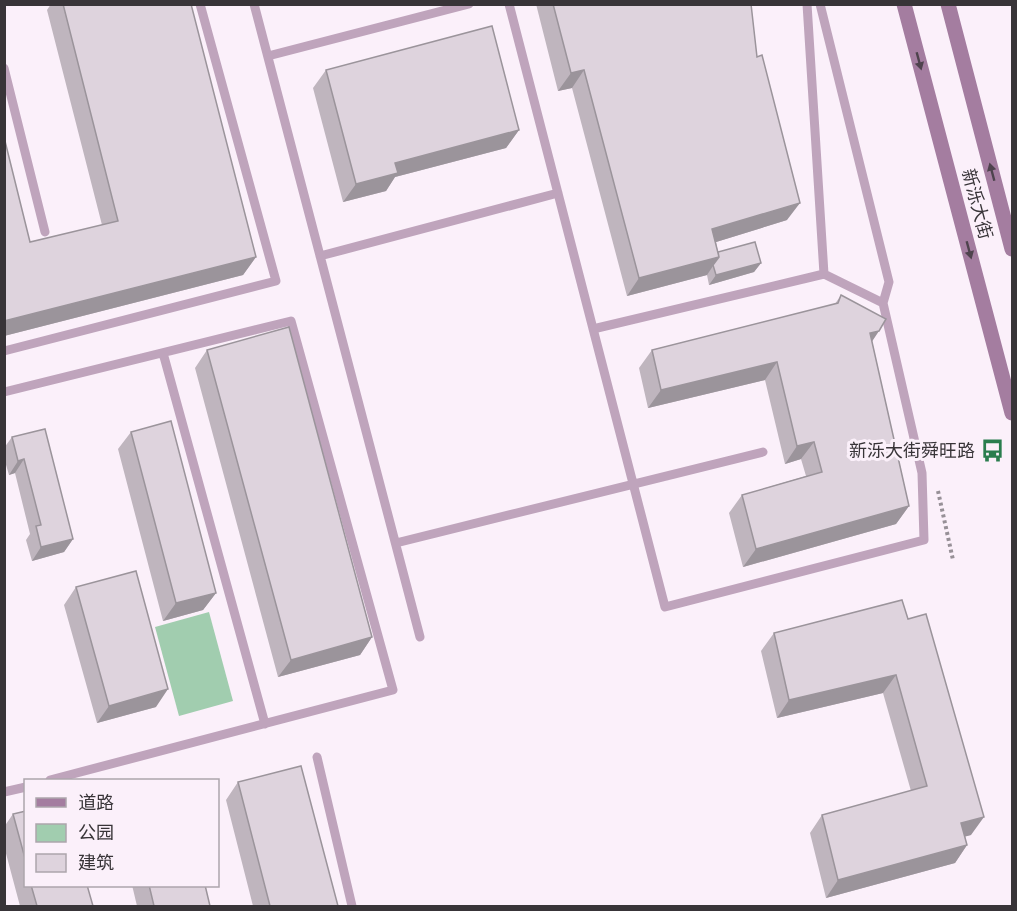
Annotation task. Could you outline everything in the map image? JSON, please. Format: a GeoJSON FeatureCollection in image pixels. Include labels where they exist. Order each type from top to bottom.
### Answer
{"type":"FeatureCollection","features":[{"type":"Feature","properties":{"kind":"main road","name":"新泺大街"},"geometry":{"type":"LineString","coordinates":[[904,4],[1012,413]]}},
{"type":"Feature","properties":{"kind":"main road","name":"新泺大街"},"geometry":{"type":"LineString","coordinates":[[948,4],[1012,249]]}},
{"type":"Feature","properties":{"kind":"lane"},"geometry":{"type":"LineString","coordinates":[[4,351],[276,280],[200,4]]}},
{"type":"Feature","properties":{"kind":"lane"},"geometry":{"type":"LineString","coordinates":[[254,4],[420,637]]}},
{"type":"Feature","properties":{"kind":"lane"},"geometry":{"type":"LineString","coordinates":[[268,56],[469,4]]}},
{"type":"Feature","properties":{"kind":"lane"},"geometry":{"type":"LineString","coordinates":[[509,4],[665,607],[924,540],[922,473],[883,303],[889,282],[820,4]]}},
{"type":"Feature","properties":{"kind":"lane"},"geometry":{"type":"LineString","coordinates":[[807,4],[824,274]]}},
{"type":"Feature","properties":{"kind":"lane"},"geometry":{"type":"LineString","coordinates":[[4,68],[45,232]]}},
{"type":"Feature","properties":{"kind":"lane"},"geometry":{"type":"LineString","coordinates":[[320,256],[558,193]]}},
{"type":"Feature","properties":{"kind":"lane"},"geometry":{"type":"LineString","coordinates":[[593,329],[824,274],[883,303]]}},
{"type":"Feature","properties":{"kind":"lane"},"geometry":{"type":"LineString","coordinates":[[4,392],[291,321],[393,690],[54,779]]}},
{"type":"Feature","properties":{"kind":"lane"},"geometry":{"type":"LineString","coordinates":[[163,353],[265,724]]}},
{"type":"Feature","properties":{"kind":"lane"},"geometry":{"type":"LineString","coordinates":[[396,543],[763,452]]}},
{"type":"Feature","properties":{"kind":"lane"},"geometry":{"type":"LineString","coordinates":[[317,757],[352,906]]}},
{"type":"Feature","properties":{"kind":"lane"},"geometry":{"type":"LineString","coordinates":[[4,792],[24,787]]}},
{"type":"Feature","properties":{"kind":"path"},"geometry":{"type":"LineString","coordinates":[[922,473],[938,489],[952,560]]}},
{"type":"Feature","properties":{"kind":"green space"},"geometry":{"type":"Polygon","coordinates":[[[209,612],[233,701],[179,716],[155,627],[209,612]]]}},
{"type":"Feature","properties":{"kind":"building"},"geometry":{"type":"Polygon","coordinates":[[[63,4],[191,4],[256,257],[4,321],[4,137],[30,242],[118,221],[63,4]]]}},
{"type":"Feature","properties":{"kind":"building"},"geometry":{"type":"Polygon","coordinates":[[[553,4],[751,4],[757,57],[762,55],[800,203],[712,229],[719,257],[639,278],[584,70],[571,73],[553,4]]]}},
{"type":"Feature","properties":{"kind":"building"},"geometry":{"type":"Polygon","coordinates":[[[492,26],[519,130],[395,163],[398,173],[356,184],[326,70],[492,26]]]}},
{"type":"Feature","properties":{"kind":"building"},"geometry":{"type":"Polygon","coordinates":[[[755,242],[761,263],[716,275],[713,265],[719,257],[718,252],[755,242]]]}},
{"type":"Feature","properties":{"kind":"building"},"geometry":{"type":"Polygon","coordinates":[[[841,295],[886,319],[879,331],[870,333],[909,506],[756,549],[742,495],[822,472],[814,442],[797,446],[777,362],[661,390],[652,350],[838,303],[841,295]]]}},
{"type":"Feature","properties":{"kind":"building"},"geometry":{"type":"Polygon","coordinates":[[[289,327],[372,637],[291,660],[207,350],[289,327]]]}},
{"type":"Feature","properties":{"kind":"building"},"geometry":{"type":"Polygon","coordinates":[[[171,421],[216,593],[176,603],[131,432],[171,421]]]}},
{"type":"Feature","properties":{"kind":"building"},"geometry":{"type":"Polygon","coordinates":[[[45,429],[73,539],[41,547],[36,526],[41,525],[24,459],[18,461],[12,437],[45,429]]]}},
{"type":"Feature","properties":{"kind":"building"},"geometry":{"type":"Polygon","coordinates":[[[136,571],[168,689],[109,706],[76,587],[136,571]]]}},
{"type":"Feature","properties":{"kind":"building"},"geometry":{"type":"Polygon","coordinates":[[[902,600],[908,619],[926,614],[984,817],[961,823],[967,845],[838,880],[822,815],[927,786],[896,675],[789,700],[774,633],[902,600]]]}},
{"type":"Feature","properties":{"kind":"building"},"geometry":{"type":"Polygon","coordinates":[[[301,766],[338,906],[270,906],[238,782],[301,766]]]}},
{"type":"Feature","properties":{"kind":"building"},"geometry":{"type":"Polygon","coordinates":[[[24,811],[24,855],[13,814],[24,811]]]}},
{"type":"Feature","properties":{"kind":"building"},"geometry":{"type":"Polygon","coordinates":[[[32,887],[88,887],[93,906],[37,906],[32,887]]]}},
{"type":"Feature","properties":{"kind":"building"},"geometry":{"type":"Polygon","coordinates":[[[149,887],[205,887],[210,906],[154,906],[149,887]]]}},
{"type":"Feature","properties":{"kind":"place","name":"新泺大街舜旺路"},"geometry":{"type":"Point","coordinates":[993,451]}}]}
